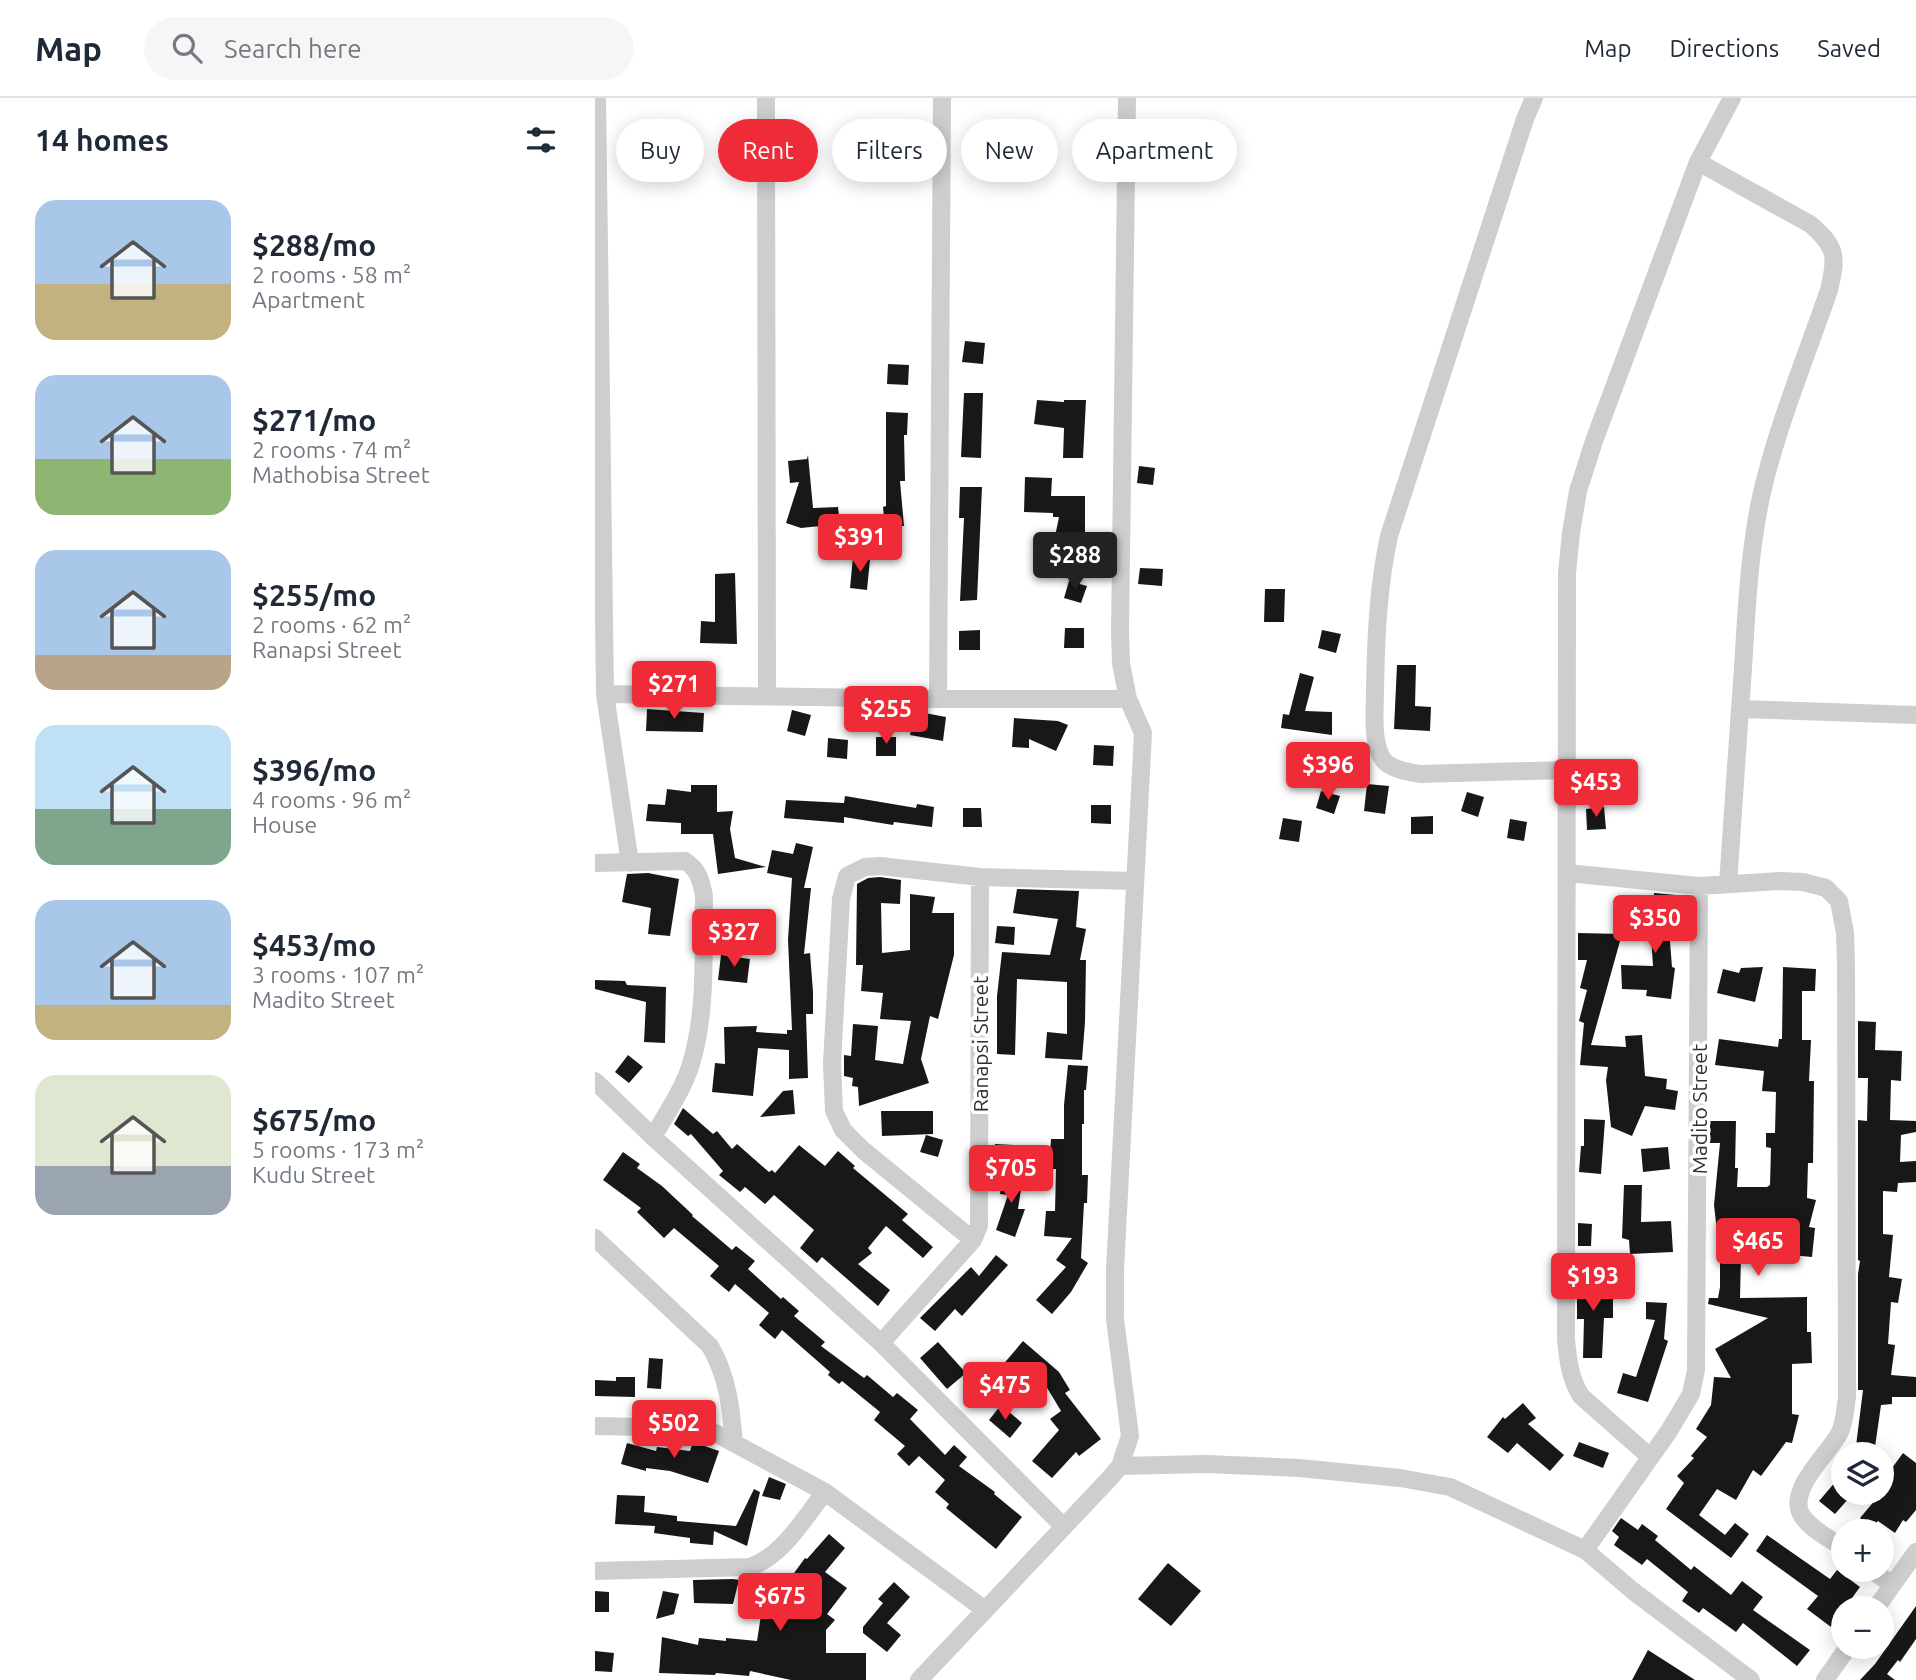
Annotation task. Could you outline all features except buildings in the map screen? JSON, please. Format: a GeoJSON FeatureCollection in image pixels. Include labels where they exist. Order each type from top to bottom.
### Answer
{"type":"FeatureCollection","features":[{"type":"Feature","properties":{"kind":"street"},"geometry":{"type":"LineString","coordinates":[[597,98],[605,694],[630,863]]}},
{"type":"Feature","properties":{"kind":"street"},"geometry":{"type":"LineString","coordinates":[[766,98],[767,694]]}},
{"type":"Feature","properties":{"kind":"street"},"geometry":{"type":"LineString","coordinates":[[938,699],[942,98]]}},
{"type":"Feature","properties":{"kind":"street"},"geometry":{"type":"LineString","coordinates":[[919,1680],[1119,1466],[1130,1436],[1115,1319],[1143,733],[1128,699],[1121,663],[1120,632],[1128,98]]}},
{"type":"Feature","properties":{"kind":"street"},"geometry":{"type":"LineString","coordinates":[[1534,98],[1389,536],[1381,572],[1377,612],[1375,718],[1380,755],[1384,761],[1404,771],[1421,774],[1565,770]]}},
{"type":"Feature","properties":{"kind":"street"},"geometry":{"type":"LineString","coordinates":[[1650,1457],[1581,1396],[1569,1369],[1566,1339],[1567,573],[1578,491],[1594,441],[1698,162],[1732,98]]}},
{"type":"Feature","properties":{"kind":"street"},"geometry":{"type":"LineString","coordinates":[[1698,162],[1810,224],[1824,236],[1834,252],[1829,290],[1761,496],[1752,544],[1728,884]]}},
{"type":"Feature","properties":{"kind":"street"},"geometry":{"type":"LineString","coordinates":[[605,694],[1128,699]]}},
{"type":"Feature","properties":{"kind":"street"},"geometry":{"type":"LineString","coordinates":[[1740,709],[1916,715]]}},
{"type":"Feature","properties":{"kind":"street"},"geometry":{"type":"LineString","coordinates":[[595,863],[685,861],[699,873],[704,896],[702,1000],[698,1035],[690,1067],[653,1137]]}},
{"type":"Feature","properties":{"kind":"street"},"geometry":{"type":"LineString","coordinates":[[973,1240],[863,1150],[843,1130],[834,1111],[832,1063],[841,899],[848,876],[865,867],[880,866],[980,877],[1135,881]]}},
{"type":"Feature","properties":{"kind":"street"},"geometry":{"type":"LineString","coordinates":[[1567,873],[1699,886],[1781,881],[1814,884],[1826,888],[1839,901],[1846,962],[1847,1397],[1841,1430],[1803,1485],[1799,1496],[1801,1515],[1831,1539]]}},
{"type":"Feature","properties":{"kind":"street","name":"Ranapsi Street"},"geometry":{"type":"LineString","coordinates":[[881,1343],[973,1240],[979,1226],[980,877]]}},
{"type":"Feature","properties":{"kind":"street","name":"Madito Street"},"geometry":{"type":"LineString","coordinates":[[1585,1550],[1691,1394],[1696,1370],[1699,886]]}},
{"type":"Feature","properties":{"kind":"street"},"geometry":{"type":"LineString","coordinates":[[595,1081],[653,1137],[881,1343],[1063,1526]]}},
{"type":"Feature","properties":{"kind":"street"},"geometry":{"type":"LineString","coordinates":[[595,1238],[710,1346],[721,1364],[731,1400],[734,1443]]}},
{"type":"Feature","properties":{"kind":"street"},"geometry":{"type":"LineString","coordinates":[[595,1426],[693,1428],[715,1433],[825,1492],[984,1609]]}},
{"type":"Feature","properties":{"kind":"street"},"geometry":{"type":"LineString","coordinates":[[1119,1466],[1206,1464],[1323,1470],[1450,1487],[1585,1550],[1633,1591],[1751,1680]]}},
{"type":"Feature","properties":{"kind":"street"},"geometry":{"type":"LineString","coordinates":[[595,1571],[750,1567],[764,1562],[775,1553],[825,1492]]}},
{"type":"Feature","properties":{"kind":"street"},"geometry":{"type":"LineString","coordinates":[[1884,1596],[1916,1552]]}},
{"type":"Feature","properties":{"kind":"street"},"geometry":{"type":"LineString","coordinates":[[1888,1582],[1892,1585]]}},
{"type":"Feature","properties":{"kind":"street"},"geometry":{"type":"LineString","coordinates":[[1825,1680],[1840,1659]]}}]}
